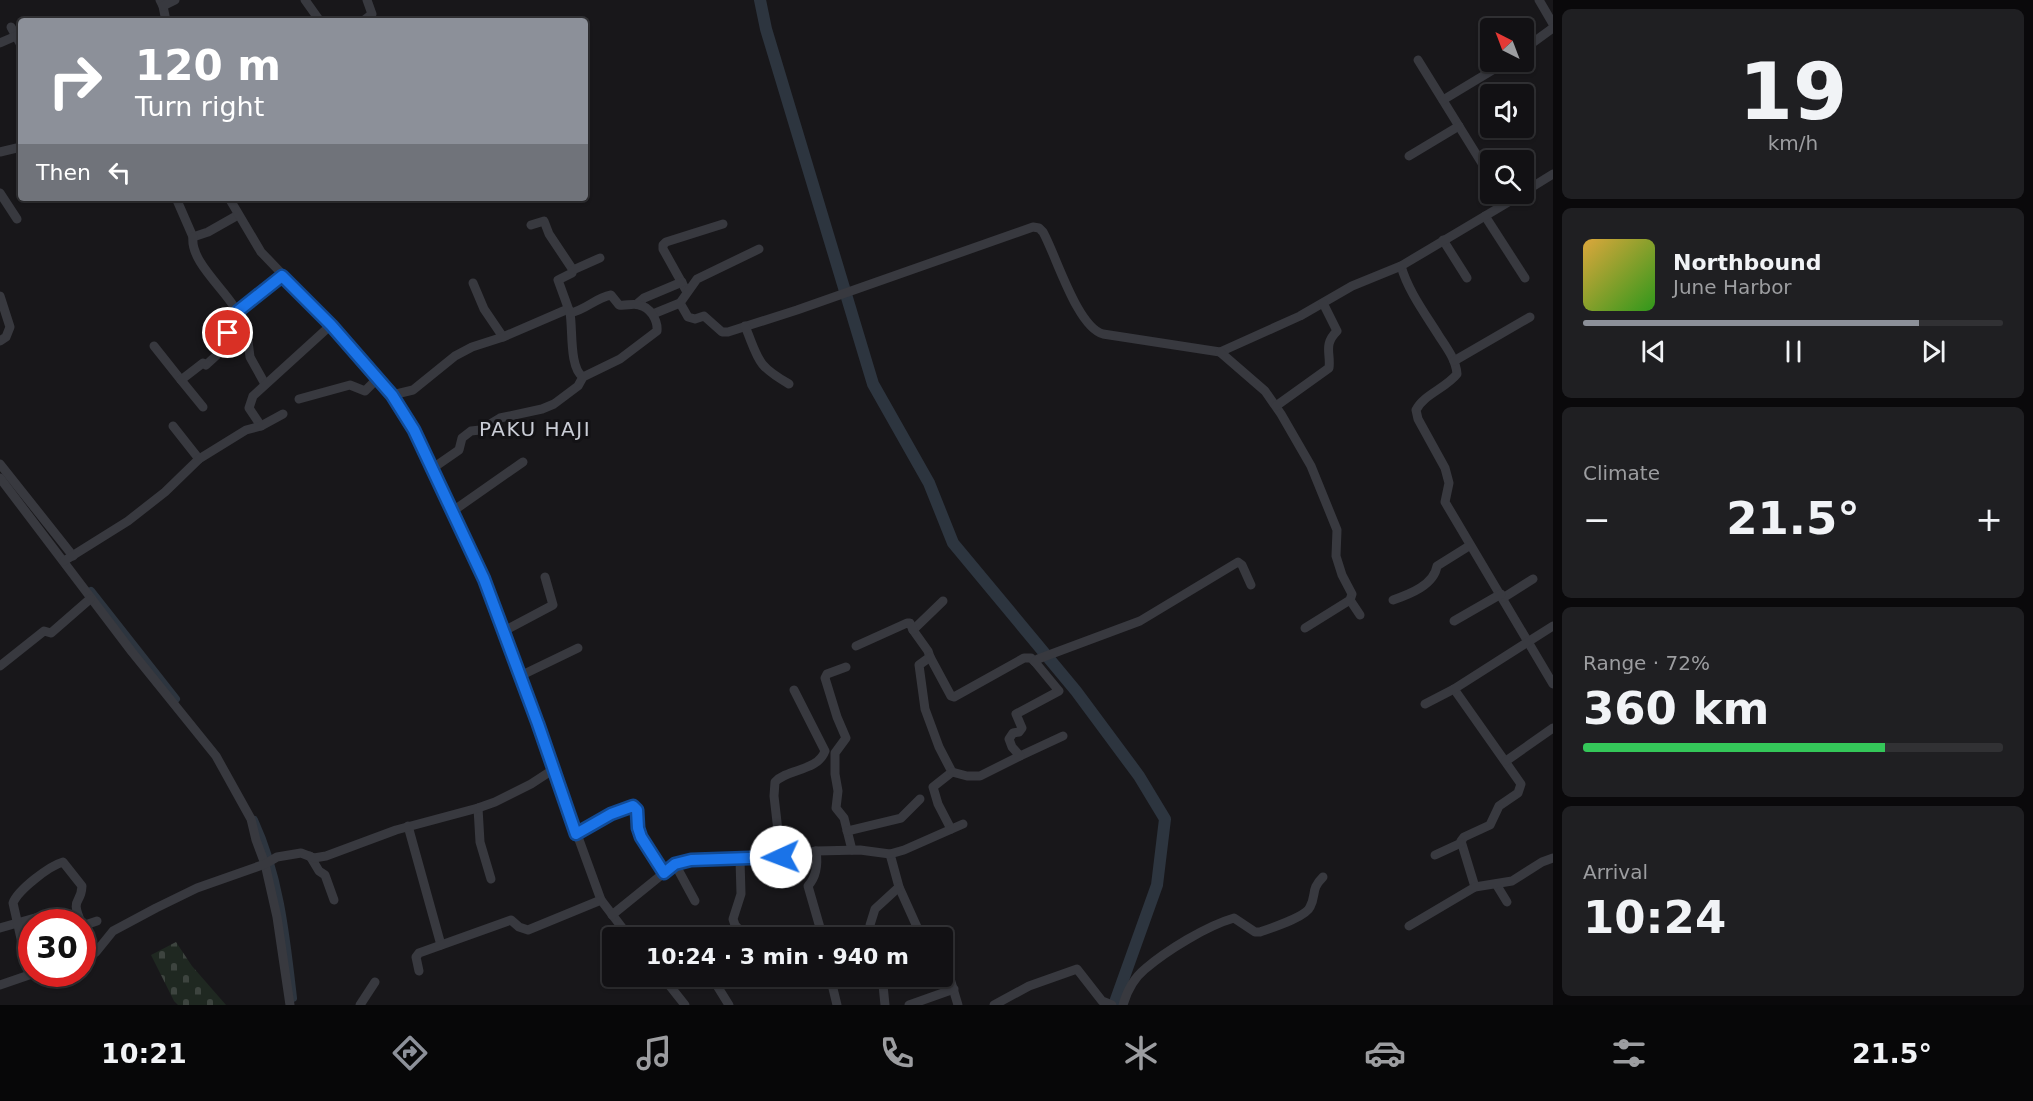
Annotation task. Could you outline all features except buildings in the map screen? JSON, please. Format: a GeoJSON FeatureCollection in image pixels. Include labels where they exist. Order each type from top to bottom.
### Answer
{"type":"FeatureCollection","features":[{"type":"Feature","properties":{"kind":"street"},"geometry":{"type":"LineString","coordinates":[[165,18],[162,3],[175,0]]}},
{"type":"Feature","properties":{"kind":"street"},"geometry":{"type":"LineString","coordinates":[[304,0],[318,18]]}},
{"type":"Feature","properties":{"kind":"street"},"geometry":{"type":"LineString","coordinates":[[366,0],[372,14],[367,18]]}},
{"type":"Feature","properties":{"kind":"street"},"geometry":{"type":"LineString","coordinates":[[1534,41],[1553,26],[1539,0]]}},
{"type":"Feature","properties":{"kind":"street"},"geometry":{"type":"LineString","coordinates":[[0,43],[13,31],[18,40]]}},
{"type":"Feature","properties":{"kind":"street"},"geometry":{"type":"LineString","coordinates":[[1418,60],[1480,160]]}},
{"type":"Feature","properties":{"kind":"street"},"geometry":{"type":"LineString","coordinates":[[1443,100],[1489,72]]}},
{"type":"Feature","properties":{"kind":"street"},"geometry":{"type":"LineString","coordinates":[[1409,156],[1459,126]]}},
{"type":"Feature","properties":{"kind":"street"},"geometry":{"type":"LineString","coordinates":[[0,152],[18,148]]}},
{"type":"Feature","properties":{"kind":"street"},"geometry":{"type":"LineString","coordinates":[[1534,186],[1553,174]]}},
{"type":"Feature","properties":{"kind":"street"},"geometry":{"type":"LineString","coordinates":[[0,193],[17,219]]}},
{"type":"Feature","properties":{"kind":"street"},"geometry":{"type":"LineString","coordinates":[[177,201],[194,237],[192,244],[194,252],[238,311],[239,316],[238,322],[228,333],[214,343],[216,356],[182,380]]}},
{"type":"Feature","properties":{"kind":"street"},"geometry":{"type":"LineString","coordinates":[[231,201],[261,252],[331,325],[392,395],[414,430],[484,579],[601,900],[621,927]]}},
{"type":"Feature","properties":{"kind":"street"},"geometry":{"type":"LineString","coordinates":[[1220,352],[1281,325],[1352,286],[1401,266],[1505,204]]}},
{"type":"Feature","properties":{"kind":"street"},"geometry":{"type":"LineString","coordinates":[[194,237],[238,215]]}},
{"type":"Feature","properties":{"kind":"street"},"geometry":{"type":"LineString","coordinates":[[1485,216],[1525,278]]}},
{"type":"Feature","properties":{"kind":"street"},"geometry":{"type":"LineString","coordinates":[[531,225],[544,221],[549,234],[573,270]]}},
{"type":"Feature","properties":{"kind":"street"},"geometry":{"type":"LineString","coordinates":[[687,292],[663,249],[664,243],[723,224]]}},
{"type":"Feature","properties":{"kind":"street"},"geometry":{"type":"LineString","coordinates":[[680,303],[688,317],[695,319],[704,316],[722,332],[844,294],[1033,227],[1039,228],[1043,232],[1070,293],[1095,330],[1103,334],[1220,352],[1265,391],[1276,406],[1311,466],[1325,498],[1337,530],[1336,556],[1342,575],[1352,594],[1350,600],[1305,628]]}},
{"type":"Feature","properties":{"kind":"street"},"geometry":{"type":"LineString","coordinates":[[1443,240],[1467,278]]}},
{"type":"Feature","properties":{"kind":"street"},"geometry":{"type":"LineString","coordinates":[[653,314],[680,303],[697,279],[759,249]]}},
{"type":"Feature","properties":{"kind":"street"},"geometry":{"type":"LineString","coordinates":[[584,377],[577,371],[572,350],[573,329],[558,280],[572,273],[573,270],[600,258]]}},
{"type":"Feature","properties":{"kind":"street"},"geometry":{"type":"LineString","coordinates":[[1401,266],[1424,311],[1454,361],[1457,374],[1420,404],[1416,414],[1444,468],[1449,483],[1445,500],[1446,507],[1502,596],[1553,684]]}},
{"type":"Feature","properties":{"kind":"street"},"geometry":{"type":"LineString","coordinates":[[238,311],[282,276]]}},
{"type":"Feature","properties":{"kind":"street"},"geometry":{"type":"LineString","coordinates":[[637,304],[644,298],[682,282]]}},
{"type":"Feature","properties":{"kind":"street"},"geometry":{"type":"LineString","coordinates":[[473,283],[484,309],[503,338]]}},
{"type":"Feature","properties":{"kind":"street"},"geometry":{"type":"LineString","coordinates":[[392,395],[413,390],[454,356],[472,347],[503,338],[569,311],[579,311],[595,300],[608,295],[613,295],[619,305],[642,305],[653,314],[658,326],[657,331],[620,359],[584,377],[578,386],[554,404],[500,418],[480,430],[471,431],[462,438],[459,450],[433,468]]}},
{"type":"Feature","properties":{"kind":"street"},"geometry":{"type":"LineString","coordinates":[[0,340],[6,337],[10,327],[1,303]]}},
{"type":"Feature","properties":{"kind":"street"},"geometry":{"type":"LineString","coordinates":[[1276,406],[1329,368],[1328,346],[1331,337],[1337,331],[1323,303]]}},
{"type":"Feature","properties":{"kind":"street"},"geometry":{"type":"LineString","coordinates":[[1454,361],[1530,317]]}},
{"type":"Feature","properties":{"kind":"street"},"geometry":{"type":"LineString","coordinates":[[238,322],[248,341],[250,357],[265,384]]}},
{"type":"Feature","properties":{"kind":"street"},"geometry":{"type":"LineString","coordinates":[[261,426],[249,408],[253,396],[331,325]]}},
{"type":"Feature","properties":{"kind":"street"},"geometry":{"type":"LineString","coordinates":[[745,326],[765,370],[789,384]]}},
{"type":"Feature","properties":{"kind":"street"},"geometry":{"type":"LineString","coordinates":[[154,346],[203,407]]}},
{"type":"Feature","properties":{"kind":"street"},"geometry":{"type":"LineString","coordinates":[[299,399],[350,385],[365,390],[377,379]]}},
{"type":"Feature","properties":{"kind":"street"},"geometry":{"type":"LineString","coordinates":[[69,558],[128,521],[165,492],[199,459],[246,430],[261,426],[283,414]]}},
{"type":"Feature","properties":{"kind":"street"},"geometry":{"type":"LineString","coordinates":[[173,426],[199,459]]}},
{"type":"Feature","properties":{"kind":"street"},"geometry":{"type":"LineString","coordinates":[[453,512],[523,462]]}},
{"type":"Feature","properties":{"kind":"street"},"geometry":{"type":"LineString","coordinates":[[0,464],[69,558],[90,598],[216,756],[251,819],[256,840],[270,861],[290,1005]]}},
{"type":"Feature","properties":{"kind":"street"},"geometry":{"type":"LineString","coordinates":[[0,478],[69,558]]}},
{"type":"Feature","properties":{"kind":"street"},"geometry":{"type":"LineString","coordinates":[[1393,600],[1410,594],[1431,580],[1436,575],[1437,566],[1469,546]]}},
{"type":"Feature","properties":{"kind":"street"},"geometry":{"type":"LineString","coordinates":[[1037,660],[1140,621],[1238,562],[1242,565],[1251,585]]}},
{"type":"Feature","properties":{"kind":"street"},"geometry":{"type":"LineString","coordinates":[[504,631],[554,604],[545,577]]}},
{"type":"Feature","properties":{"kind":"street"},"geometry":{"type":"LineString","coordinates":[[1454,621],[1533,579]]}},
{"type":"Feature","properties":{"kind":"street"},"geometry":{"type":"LineString","coordinates":[[0,666],[45,630],[51,633],[90,598]]}},
{"type":"Feature","properties":{"kind":"street"},"geometry":{"type":"LineString","coordinates":[[1350,600],[1360,615]]}},
{"type":"Feature","properties":{"kind":"street"},"geometry":{"type":"LineString","coordinates":[[913,630],[943,601]]}},
{"type":"Feature","properties":{"kind":"street"},"geometry":{"type":"LineString","coordinates":[[856,646],[907,623],[911,624],[951,696],[954,697],[1024,658],[1037,660],[1059,691],[1016,714],[1022,728],[1019,732],[1013,733],[1009,739],[1012,747],[1020,756]]}},
{"type":"Feature","properties":{"kind":"street"},"geometry":{"type":"LineString","coordinates":[[1425,704],[1454,689],[1553,626]]}},
{"type":"Feature","properties":{"kind":"street"},"geometry":{"type":"LineString","coordinates":[[520,676],[578,648]]}},
{"type":"Feature","properties":{"kind":"street"},"geometry":{"type":"LineString","coordinates":[[930,657],[919,665],[923,701],[939,747],[952,772],[980,776],[1063,736]]}},
{"type":"Feature","properties":{"kind":"street"},"geometry":{"type":"LineString","coordinates":[[781,857],[774,796],[775,782],[780,777],[835,753],[846,738],[825,678],[828,674],[846,667]]}},
{"type":"Feature","properties":{"kind":"street"},"geometry":{"type":"LineString","coordinates":[[1435,855],[1461,843],[1464,837],[1490,825],[1503,802],[1518,793],[1521,784],[1454,689]]}},
{"type":"Feature","properties":{"kind":"street"},"geometry":{"type":"LineString","coordinates":[[794,690],[825,750],[823,757]]}},
{"type":"Feature","properties":{"kind":"street"},"geometry":{"type":"LineString","coordinates":[[1506,761],[1553,728]]}},
{"type":"Feature","properties":{"kind":"street"},"geometry":{"type":"LineString","coordinates":[[835,753],[838,792],[836,808],[843,817],[852,850]]}},
{"type":"Feature","properties":{"kind":"street"},"geometry":{"type":"LineString","coordinates":[[96,952],[113,932],[123,925],[197,888],[270,861],[301,853],[318,858],[326,856],[408,826],[478,808],[531,784],[554,769]]}},
{"type":"Feature","properties":{"kind":"street"},"geometry":{"type":"LineString","coordinates":[[951,829],[938,804],[933,787],[952,772]]}},
{"type":"Feature","properties":{"kind":"street"},"geometry":{"type":"LineString","coordinates":[[847,831],[901,818],[920,799]]}},
{"type":"Feature","properties":{"kind":"street"},"geometry":{"type":"LineString","coordinates":[[576,834],[611,814],[633,806],[637,810],[641,837],[664,873]]}},
{"type":"Feature","properties":{"kind":"street"},"geometry":{"type":"LineString","coordinates":[[478,808],[480,842],[491,879]]}},
{"type":"Feature","properties":{"kind":"street"},"geometry":{"type":"LineString","coordinates":[[612,915],[675,864],[691,860],[781,857],[816,851],[852,850],[890,854],[963,824]]}},
{"type":"Feature","properties":{"kind":"street"},"geometry":{"type":"LineString","coordinates":[[408,826],[441,945]]}},
{"type":"Feature","properties":{"kind":"street"},"geometry":{"type":"LineString","coordinates":[[1461,843],[1475,887]]}},
{"type":"Feature","properties":{"kind":"street"},"geometry":{"type":"LineString","coordinates":[[816,851],[814,879],[808,886],[820,927]]}},
{"type":"Feature","properties":{"kind":"street"},"geometry":{"type":"LineString","coordinates":[[890,854],[899,887],[917,927]]}},
{"type":"Feature","properties":{"kind":"street"},"geometry":{"type":"LineString","coordinates":[[310,856],[319,871],[325,875],[334,900]]}},
{"type":"Feature","properties":{"kind":"street"},"geometry":{"type":"LineString","coordinates":[[1409,926],[1475,887],[1514,880],[1542,862],[1553,858]]}},
{"type":"Feature","properties":{"kind":"street"},"geometry":{"type":"LineString","coordinates":[[737,927],[733,919],[741,894],[740,859]]}},
{"type":"Feature","properties":{"kind":"street"},"geometry":{"type":"LineString","coordinates":[[0,928],[18,922],[13,903],[28,885],[53,866],[63,862],[82,886],[82,891],[75,902],[75,909]]}},
{"type":"Feature","properties":{"kind":"street"},"geometry":{"type":"LineString","coordinates":[[675,864],[695,901]]}},
{"type":"Feature","properties":{"kind":"street"},"geometry":{"type":"LineString","coordinates":[[1124,1005],[1129,989],[1145,969],[1192,937],[1220,922],[1233,918],[1255,933],[1304,914],[1312,905],[1313,890],[1323,877]]}},
{"type":"Feature","properties":{"kind":"street"},"geometry":{"type":"LineString","coordinates":[[1496,884],[1508,902]]}},
{"type":"Feature","properties":{"kind":"street"},"geometry":{"type":"LineString","coordinates":[[870,925],[875,909],[899,887]]}},
{"type":"Feature","properties":{"kind":"street"},"geometry":{"type":"LineString","coordinates":[[418,971],[417,955],[441,945],[508,920],[513,921],[522,930],[528,930],[601,900]]}},
{"type":"Feature","properties":{"kind":"street"},"geometry":{"type":"LineString","coordinates":[[994,1005],[1029,986],[1077,969],[1102,1001],[1112,1005]]}},
{"type":"Feature","properties":{"kind":"street"},"geometry":{"type":"LineString","coordinates":[[0,985],[18,979]]}},
{"type":"Feature","properties":{"kind":"street"},"geometry":{"type":"LineString","coordinates":[[360,1005],[375,982]]}},
{"type":"Feature","properties":{"kind":"street"},"geometry":{"type":"LineString","coordinates":[[953,986],[958,1005]]}},
{"type":"Feature","properties":{"kind":"street"},"geometry":{"type":"LineString","coordinates":[[671,987],[685,1005]]}},
{"type":"Feature","properties":{"kind":"street"},"geometry":{"type":"LineString","coordinates":[[718,987],[729,1005]]}},
{"type":"Feature","properties":{"kind":"street"},"geometry":{"type":"LineString","coordinates":[[833,987],[837,1005]]}},
{"type":"Feature","properties":{"kind":"street"},"geometry":{"type":"LineString","coordinates":[[883,987],[885,1005]]}},
{"type":"Feature","properties":{"kind":"street"},"geometry":{"type":"LineString","coordinates":[[909,1005],[954,989]]}},
{"type":"Feature","properties":{"kind":"green space"},"geometry":{"type":"Polygon","coordinates":[[[176,942],[192,966],[226,1005],[178,1005],[174,1001],[151,955],[176,942]]]}},
{"type":"Feature","properties":{"kind":"waterway"},"geometry":{"type":"LineString","coordinates":[[760,0],[766,29],[873,384],[929,483],[953,543],[1076,691],[1139,776],[1165,819],[1157,885],[1114,1005]]}},
{"type":"Feature","properties":{"kind":"waterway"},"geometry":{"type":"LineString","coordinates":[[91,591],[176,699]]}},
{"type":"Feature","properties":{"kind":"waterway"},"geometry":{"type":"LineString","coordinates":[[254,820],[270,863],[281,907],[293,998]]}},
{"type":"Feature","properties":{"kind":"district","name":"PAKU HAJI"},"geometry":{"type":"Point","coordinates":[535,429]}},
{"type":"Feature","properties":{"kind":"route"},"geometry":{"type":"LineString","coordinates":[[228,333],[238,322],[238,311],[282,276],[331,325],[392,395],[414,430],[433,468],[484,579],[576,834],[611,814],[633,806],[637,810],[641,837],[664,873],[675,864],[691,860],[781,857]]}}]}
